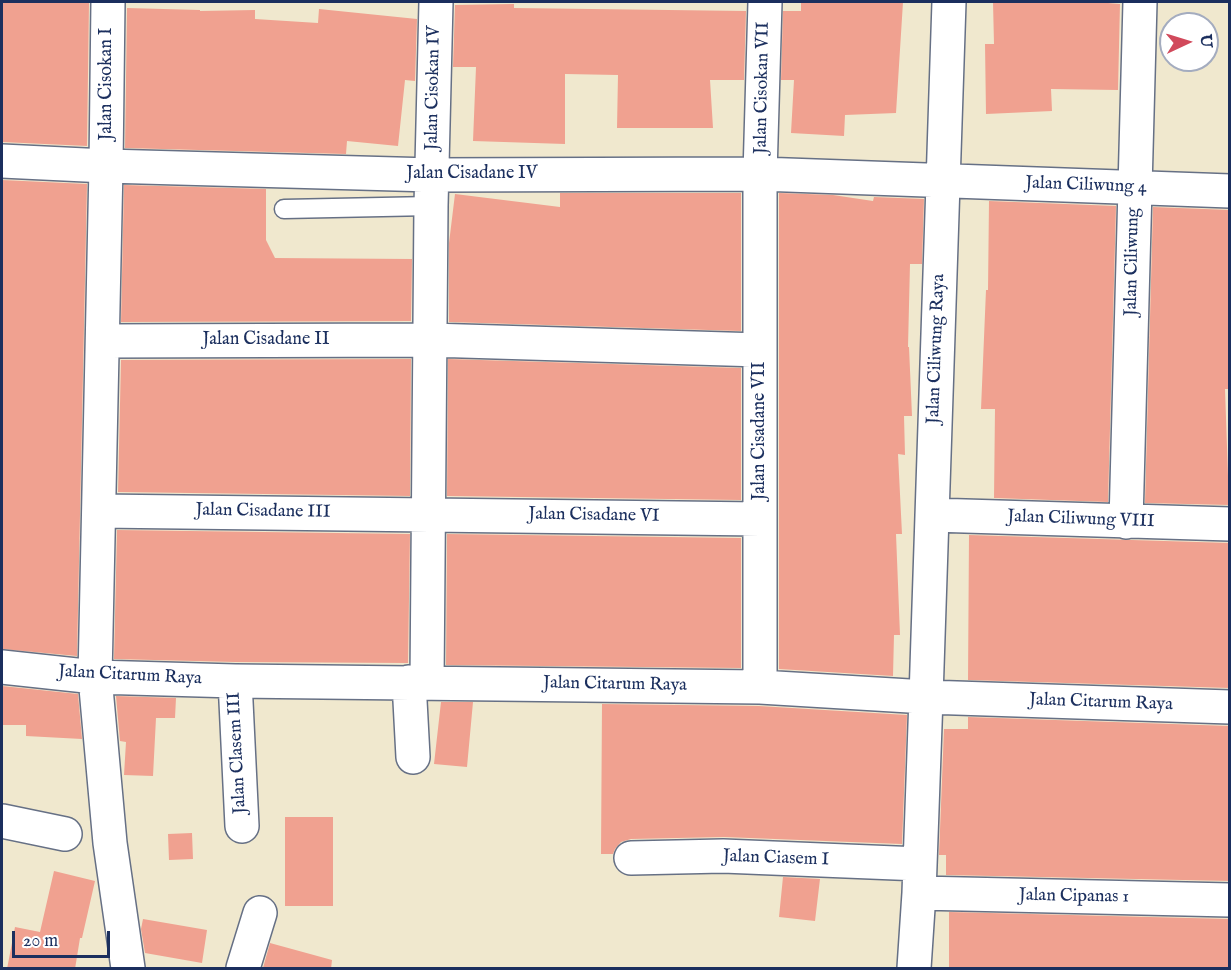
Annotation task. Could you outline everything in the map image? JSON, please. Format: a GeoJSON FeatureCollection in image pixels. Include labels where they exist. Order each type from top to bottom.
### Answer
{"type":"FeatureCollection","features":[{"type":"Feature","properties":{"kind":"street","name":"Jalan Cisokan I"},"geometry":{"type":"LineString","coordinates":[[108,2],[95,677],[110,843],[128,969]]}},
{"type":"Feature","properties":{"kind":"street","name":"Jalan Cisokan IV"},"geometry":{"type":"LineString","coordinates":[[413,757],[428,514],[431,190],[436,2]]}},
{"type":"Feature","properties":{"kind":"street","name":"Jalan Cisokan VII"},"geometry":{"type":"LineString","coordinates":[[760,174],[765,2]]}},
{"type":"Feature","properties":{"kind":"street","name":"Jalan Ciliwung Raya"},"geometry":{"type":"LineString","coordinates":[[914,969],[926,697],[949,2]]}},
{"type":"Feature","properties":{"kind":"street","name":"Jalan Ciliwung"},"geometry":{"type":"LineString","coordinates":[[1126,522],[1140,2]]}},
{"type":"Feature","properties":{"kind":"street","name":"Jalan Cisadane IV"},"geometry":{"type":"LineString","coordinates":[[2,161],[106,166],[431,190],[760,174],[943,181]]}},
{"type":"Feature","properties":{"kind":"street","name":"Jalan Cisadane VII"},"geometry":{"type":"LineString","coordinates":[[760,174],[760,687]]}},
{"type":"Feature","properties":{"kind":"street","name":"Jalan Ciliwung 4"},"geometry":{"type":"LineString","coordinates":[[943,181],[1230,191]]}},
{"type":"Feature","properties":{"kind":"street","name":"Jalan Cisadane II"},"geometry":{"type":"LineString","coordinates":[[102,341],[430,340],[760,350]]}},
{"type":"Feature","properties":{"kind":"street","name":"Jalan Cisadane III"},"geometry":{"type":"LineString","coordinates":[[99,511],[428,514]]}},
{"type":"Feature","properties":{"kind":"street","name":"Jalan Cisadane VI"},"geometry":{"type":"LineString","coordinates":[[428,514],[760,519]]}},
{"type":"Feature","properties":{"kind":"street","name":"Jalan Ciliwung VIII"},"geometry":{"type":"LineString","coordinates":[[932,515],[1230,524]]}},
{"type":"Feature","properties":{"kind":"street","name":"Jalan Citarum Raya"},"geometry":{"type":"LineString","coordinates":[[2,667],[95,677],[235,681],[760,687],[926,697],[1230,707]]}},
{"type":"Feature","properties":{"kind":"street","name":"Jalan Clasem III"},"geometry":{"type":"LineString","coordinates":[[235,681],[242,826]]}},
{"type":"Feature","properties":{"kind":"street"},"geometry":{"type":"LineString","coordinates":[[2,821],[65,834]]}},
{"type":"Feature","properties":{"kind":"street","name":"Jalan Ciasem I"},"geometry":{"type":"LineString","coordinates":[[631,858],[723,856],[919,878]]}},
{"type":"Feature","properties":{"kind":"street","name":"Jalan Cipanas 1"},"geometry":{"type":"LineString","coordinates":[[919,878],[1230,900]]}},
{"type":"Feature","properties":{"kind":"street"},"geometry":{"type":"LineString","coordinates":[[243,969],[260,914]]}},
{"type":"Feature","properties":{"kind":"lane"},"geometry":{"type":"LineString","coordinates":[[284,209],[431,190]]}},
{"type":"Feature","properties":{"kind":"building"},"geometry":{"type":"Polygon","coordinates":[[[2,2],[89,3],[87,146],[2,142],[2,2]]]}},
{"type":"Feature","properties":{"kind":"building"},"geometry":{"type":"Polygon","coordinates":[[[801,2],[903,2],[896,113],[845,115],[844,136],[791,133],[794,80],[781,80],[783,11],[801,11],[801,2]]]}},
{"type":"Feature","properties":{"kind":"building"},"geometry":{"type":"Polygon","coordinates":[[[993,2],[1120,4],[1118,90],[1051,89],[1052,111],[986,114],[985,44],[994,44],[993,2]]]}},
{"type":"Feature","properties":{"kind":"building"},"geometry":{"type":"Polygon","coordinates":[[[514,4],[514,8],[746,11],[744,80],[710,80],[713,128],[617,128],[618,75],[565,74],[565,144],[473,141],[476,67],[453,67],[455,5],[514,4]]]}},
{"type":"Feature","properties":{"kind":"building"},"geometry":{"type":"Polygon","coordinates":[[[127,8],[200,11],[255,10],[255,19],[318,23],[319,9],[417,19],[415,81],[405,80],[398,146],[347,141],[346,154],[125,148],[127,8]]]}},
{"type":"Feature","properties":{"kind":"building"},"geometry":{"type":"Polygon","coordinates":[[[2,180],[87,184],[77,656],[2,649],[2,180]]]}},
{"type":"Feature","properties":{"kind":"building"},"geometry":{"type":"Polygon","coordinates":[[[124,185],[266,189],[266,240],[275,258],[412,259],[411,321],[121,322],[124,185]]]}},
{"type":"Feature","properties":{"kind":"building"},"geometry":{"type":"Polygon","coordinates":[[[560,193],[741,193],[741,331],[449,322],[449,243],[455,194],[560,207],[560,193]]]}},
{"type":"Feature","properties":{"kind":"building"},"geometry":{"type":"Polygon","coordinates":[[[779,193],[833,195],[873,201],[874,197],[924,199],[922,264],[910,264],[908,347],[912,416],[904,416],[905,455],[898,454],[902,534],[896,534],[900,635],[894,635],[893,676],[779,669],[779,193]]]}},
{"type":"Feature","properties":{"kind":"building"},"geometry":{"type":"Polygon","coordinates":[[[989,201],[1116,206],[1108,502],[994,498],[995,409],[981,409],[986,290],[988,290],[989,201]]]}},
{"type":"Feature","properties":{"kind":"building"},"geometry":{"type":"Polygon","coordinates":[[[1153,207],[1230,210],[1230,389],[1225,389],[1229,505],[1145,503],[1153,207]]]}},
{"type":"Feature","properties":{"kind":"building"},"geometry":{"type":"Polygon","coordinates":[[[411,359],[410,496],[118,492],[121,360],[411,359]]]}},
{"type":"Feature","properties":{"kind":"building"},"geometry":{"type":"Polygon","coordinates":[[[448,359],[741,368],[741,500],[447,496],[448,359]]]}},
{"type":"Feature","properties":{"kind":"building"},"geometry":{"type":"Polygon","coordinates":[[[117,530],[410,534],[408,663],[114,659],[117,530]]]}},
{"type":"Feature","properties":{"kind":"building"},"geometry":{"type":"Polygon","coordinates":[[[447,534],[741,538],[741,668],[446,665],[447,534]]]}},
{"type":"Feature","properties":{"kind":"building"},"geometry":{"type":"Polygon","coordinates":[[[969,535],[1230,543],[1230,688],[968,680],[969,535]]]}},
{"type":"Feature","properties":{"kind":"building"},"geometry":{"type":"Polygon","coordinates":[[[2,686],[78,694],[82,739],[26,736],[26,725],[2,725],[2,686]]]}},
{"type":"Feature","properties":{"kind":"building"},"geometry":{"type":"Polygon","coordinates":[[[116,696],[176,698],[175,718],[156,718],[153,776],[124,775],[126,742],[120,741],[116,696]]]}},
{"type":"Feature","properties":{"kind":"building"},"geometry":{"type":"Polygon","coordinates":[[[441,702],[473,702],[467,767],[434,764],[441,702]]]}},
{"type":"Feature","properties":{"kind":"building"},"geometry":{"type":"Polygon","coordinates":[[[602,704],[759,706],[907,715],[902,844],[724,837],[631,839],[621,842],[613,854],[601,854],[602,704]]]}},
{"type":"Feature","properties":{"kind":"building"},"geometry":{"type":"Polygon","coordinates":[[[968,717],[1230,726],[1230,881],[946,875],[946,855],[939,855],[944,729],[968,729],[968,717]]]}},
{"type":"Feature","properties":{"kind":"building"},"geometry":{"type":"Polygon","coordinates":[[[285,817],[333,817],[333,906],[285,906],[285,817]]]}},
{"type":"Feature","properties":{"kind":"building"},"geometry":{"type":"Polygon","coordinates":[[[192,833],[193,859],[169,860],[168,834],[192,833]]]}},
{"type":"Feature","properties":{"kind":"building"},"geometry":{"type":"Polygon","coordinates":[[[54,871],[95,881],[82,938],[80,938],[75,969],[7,969],[15,927],[40,932],[54,871]]]}},
{"type":"Feature","properties":{"kind":"building"},"geometry":{"type":"Polygon","coordinates":[[[783,877],[820,879],[815,921],[779,917],[783,877]]]}},
{"type":"Feature","properties":{"kind":"building"},"geometry":{"type":"Polygon","coordinates":[[[949,912],[1230,919],[1230,969],[949,969],[949,912]]]}},
{"type":"Feature","properties":{"kind":"building"},"geometry":{"type":"Polygon","coordinates":[[[143,919],[207,930],[202,963],[145,953],[141,929],[143,919]]]}},
{"type":"Feature","properties":{"kind":"building"},"geometry":{"type":"Polygon","coordinates":[[[270,943],[332,960],[331,969],[263,968],[270,943]]]}}]}
